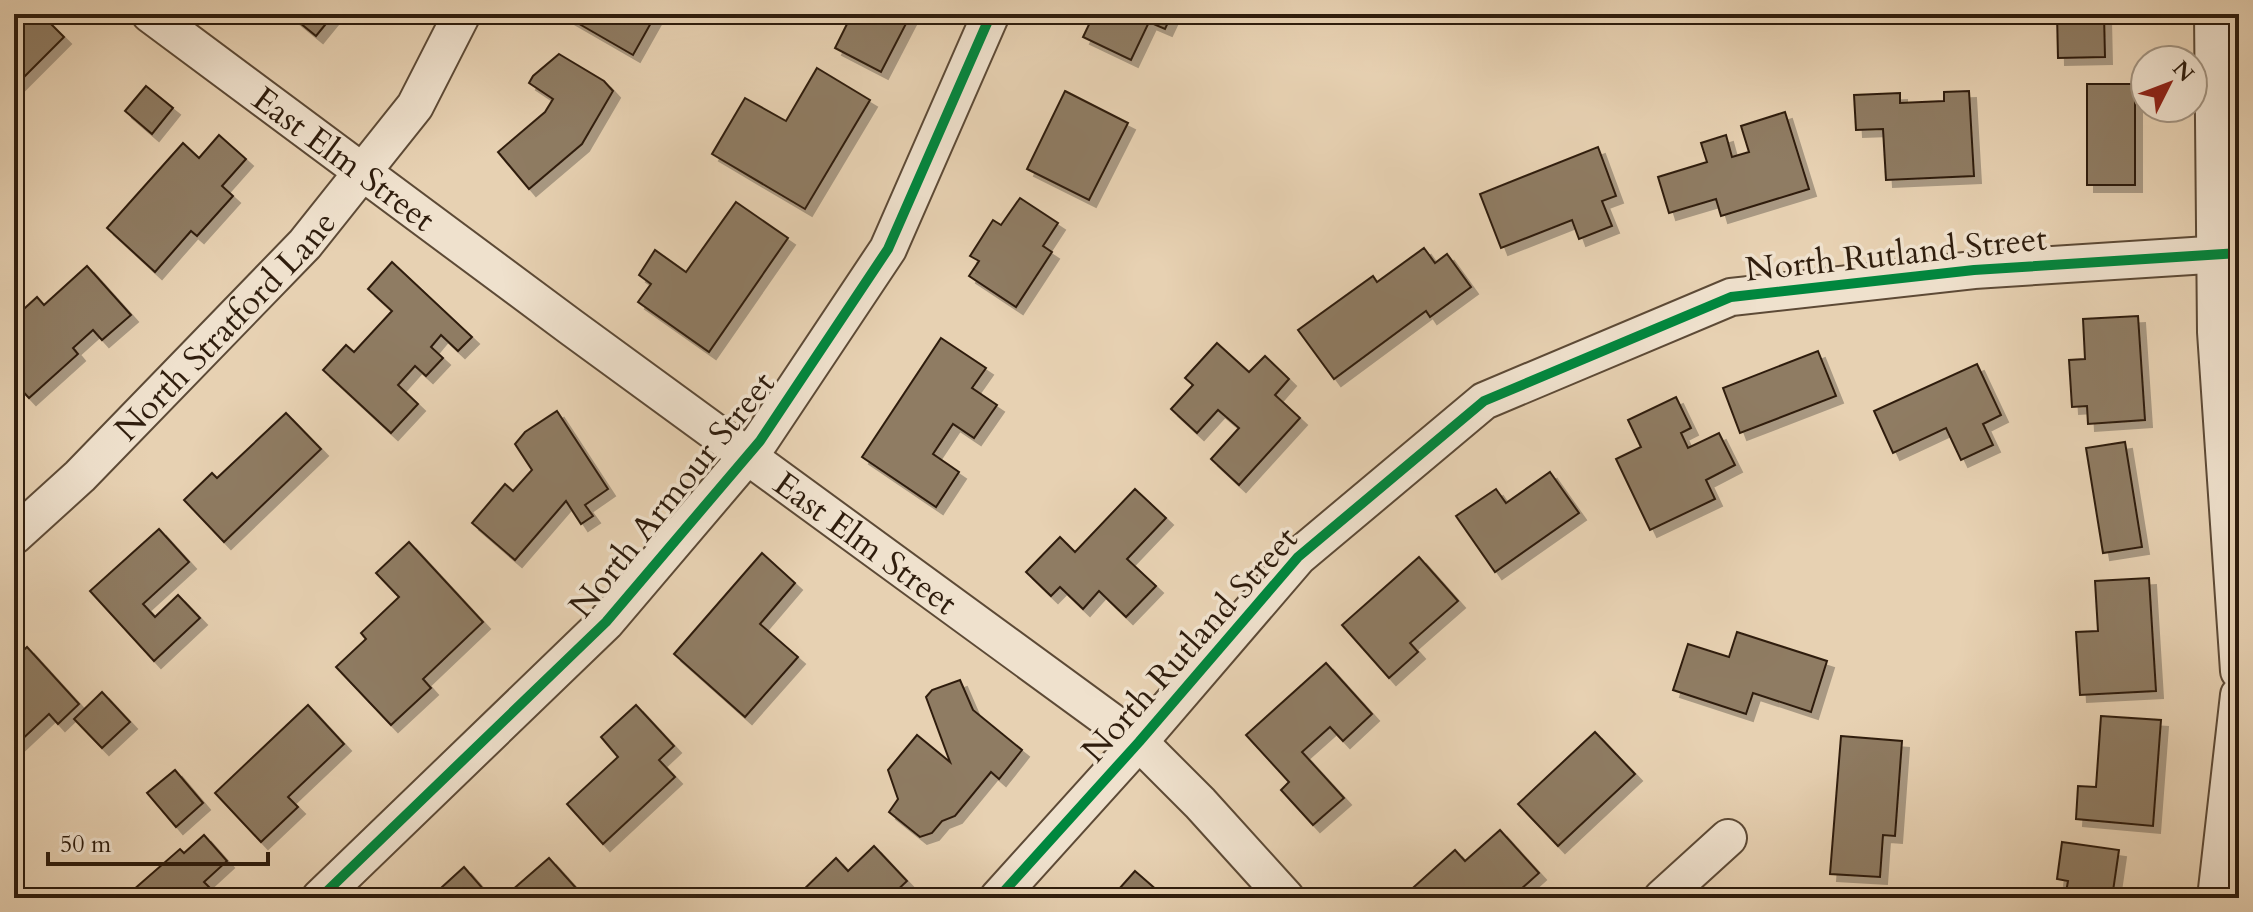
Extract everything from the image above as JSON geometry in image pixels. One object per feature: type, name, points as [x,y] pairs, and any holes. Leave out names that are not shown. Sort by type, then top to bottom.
[{"type":"street","name":"East Elm Street","points":[[150,14],[1139,742],[1200,803],[1286,898]]},
{"type":"street","name":"North Stratford Lane","points":[[14,536],[80,476],[305,244],[415,106],[462,14]]},
{"type":"street","name":"North Armour Street","points":[[320,898],[606,622],[760,441],[888,249],[991,14]]},
{"type":"street","points":[[2213,14],[2227,254],[2216,332],[2239,671]]},
{"type":"street","name":"North Rutland Street","points":[[998,898],[1139,742],[1298,557],[1484,401],[1731,297],[1974,270],[2227,254]]},
{"type":"street","points":[[2216,898],[2239,695]]},
{"type":"street","points":[[1662,898],[1728,838]]},
{"type":"shaded area","points":[[2227,14],[2239,14],[2239,216],[2230,203]]},
{"type":"building","points":[[14,14],[41,14],[64,37],[14,87]]},
{"type":"building","points":[[289,14],[334,14],[316,36]]},
{"type":"building","points":[[562,14],[656,14],[633,55]]},
{"type":"building","points":[[852,14],[911,14],[881,72],[835,48]]},
{"type":"building","points":[[1094,14],[1172,14],[1165,29],[1149,22],[1131,60],[1083,37]]},
{"type":"building","points":[[2057,14],[2104,14],[2105,57],[2058,58]]},
{"type":"building","points":[[559,54],[604,81],[613,91],[582,144],[529,189],[498,152],[545,112],[553,99],[529,83]]},
{"type":"building","points":[[817,68],[870,100],[805,209],[712,154],[745,98],[786,121]]},
{"type":"building","points":[[2087,84],[2129,84],[2129,124],[2135,124],[2135,185],[2087,185]]},
{"type":"building","points":[[146,86],[173,108],[152,134],[125,111]]},
{"type":"building","points":[[1065,91],[1128,123],[1089,200],[1027,169]]},
{"type":"building","points":[[1969,91],[1974,176],[1886,180],[1883,129],[1856,130],[1854,95],[1900,93],[1900,103],[1944,101],[1944,92]]},
{"type":"building","points":[[1785,112],[1809,189],[1721,216],[1716,199],[1669,213],[1658,177],[1707,162],[1701,143],[1726,135],[1732,157],[1749,152],[1741,126]]},
{"type":"building","points":[[219,135],[246,159],[222,186],[233,196],[197,236],[191,231],[155,272],[107,228],[183,143],[199,158]]},
{"type":"building","points":[[1598,147],[1616,196],[1602,201],[1612,226],[1579,239],[1572,220],[1501,248],[1480,194]]},
{"type":"building","points":[[1020,198],[1058,223],[1043,246],[1052,252],[1016,307],[969,276],[979,261],[970,256],[993,220],[1001,225]]},
{"type":"building","points":[[736,202],[788,238],[709,352],[638,302],[651,284],[639,275],[655,250],[686,272]]},
{"type":"building","points":[[1424,248],[1435,263],[1447,254],[1471,287],[1430,317],[1426,311],[1334,379],[1298,330],[1373,276],[1377,282]]},
{"type":"building","points":[[392,262],[472,337],[458,351],[441,335],[431,347],[443,358],[426,376],[415,366],[398,385],[418,404],[391,433],[323,370],[346,345],[354,352],[392,311],[368,289]]},
{"type":"building","points":[[87,266],[131,315],[102,340],[93,330],[73,348],[78,354],[29,398],[14,382],[14,342],[22,334],[14,325],[14,318],[37,297],[44,305]]},
{"type":"building","points":[[2138,316],[2145,420],[2088,424],[2087,406],[2072,407],[2069,360],[2085,359],[2083,319]]},
{"type":"building","points":[[941,338],[986,368],[972,388],[997,405],[974,438],[953,424],[933,454],[959,472],[936,507],[862,457]]},
{"type":"building","points":[[1217,343],[1249,372],[1265,356],[1289,379],[1275,395],[1300,418],[1239,485],[1211,459],[1239,428],[1218,410],[1197,433],[1171,409],[1193,385],[1185,378]]},
{"type":"building","points":[[1818,351],[1836,396],[1740,433],[1723,388]]},
{"type":"building","points":[[1977,364],[2001,415],[1983,424],[1993,445],[1961,460],[1946,428],[1893,453],[1874,411]]},
{"type":"building","points":[[1676,397],[1691,428],[1681,433],[1688,448],[1719,433],[1735,465],[1706,480],[1715,499],[1650,530],[1616,459],[1641,447],[1628,420]]},
{"type":"building","points":[[557,411],[608,489],[585,505],[593,516],[581,524],[566,501],[515,560],[472,523],[505,484],[513,491],[532,470],[515,444],[525,432]]},
{"type":"building","points":[[286,413],[321,449],[224,542],[184,500],[212,473],[217,478]]},
{"type":"building","points":[[2125,442],[2142,547],[2103,553],[2086,448]]},
{"type":"building","points":[[1550,472],[1579,513],[1495,572],[1456,516],[1496,489],[1506,503]]},
{"type":"building","points":[[1135,489],[1166,518],[1127,559],[1156,586],[1126,617],[1099,591],[1083,609],[1060,587],[1051,596],[1026,572],[1060,537],[1075,552]]},
{"type":"building","points":[[159,529],[189,562],[143,604],[155,617],[178,595],[200,618],[154,661],[90,591]]},
{"type":"building","points":[[409,542],[483,622],[423,679],[431,688],[391,725],[336,667],[366,639],[361,633],[399,597],[376,573]]},
{"type":"building","points":[[762,553],[795,583],[760,624],[798,657],[745,717],[674,654]]},
{"type":"building","points":[[1419,557],[1458,601],[1410,643],[1418,652],[1389,678],[1342,625]]},
{"type":"building","points":[[2149,578],[2156,691],[2080,695],[2076,632],[2098,631],[2095,581]]},
{"type":"building","points":[[1737,632],[1827,661],[1811,712],[1753,693],[1746,714],[1673,690],[1688,644],[1729,657]]},
{"type":"building","points":[[27,647],[79,704],[58,724],[49,714],[15,746],[14,659]]},
{"type":"building","points":[[1326,663],[1372,714],[1343,741],[1330,727],[1302,752],[1344,798],[1313,825],[1281,790],[1289,782],[1246,735]]},
{"type":"building","points":[[960,680],[973,710],[1022,750],[999,779],[991,772],[955,816],[942,821],[932,833],[920,837],[889,812],[898,799],[888,770],[917,735],[950,762],[926,697],[932,690]]},
{"type":"building","points":[[102,692],[130,722],[102,748],[74,719]]},
{"type":"building","points":[[308,705],[344,744],[288,797],[298,807],[261,842],[215,793]]},
{"type":"building","points":[[636,705],[674,746],[659,760],[675,777],[603,844],[567,804],[618,757],[601,737]]},
{"type":"building","points":[[2101,716],[2161,720],[2153,826],[2076,819],[2078,786],[2096,787]]},
{"type":"building","points":[[1595,732],[1635,774],[1558,846],[1518,804]]},
{"type":"building","points":[[1841,736],[1902,741],[1895,836],[1883,835],[1880,877],[1830,874]]},
{"type":"building","points":[[175,770],[203,803],[176,827],[147,793]]},
{"type":"building","points":[[1500,830],[1539,873],[1511,898],[1408,898],[1405,895],[1455,850],[1465,861]]},
{"type":"building","points":[[204,835],[227,861],[204,882],[212,890],[203,898],[124,898],[180,849],[184,853]]},
{"type":"building","points":[[2062,842],[2119,850],[2112,898],[2065,898],[2068,881],[2057,879]]},
{"type":"building","points":[[874,846],[907,881],[889,898],[795,898],[836,858],[848,871]]},
{"type":"building","points":[[549,858],[585,898],[503,898]]},
{"type":"building","points":[[464,867],[491,898],[430,898]]},
{"type":"building","points":[[1135,871],[1166,898],[1111,898]]},
{"type":"cycle path","points":[[320,898],[606,622],[760,441],[888,249],[991,14]]},
{"type":"cycle path","points":[[998,898],[1139,742],[1298,557],[1484,401],[1731,297],[1974,270],[2239,253]]}]
